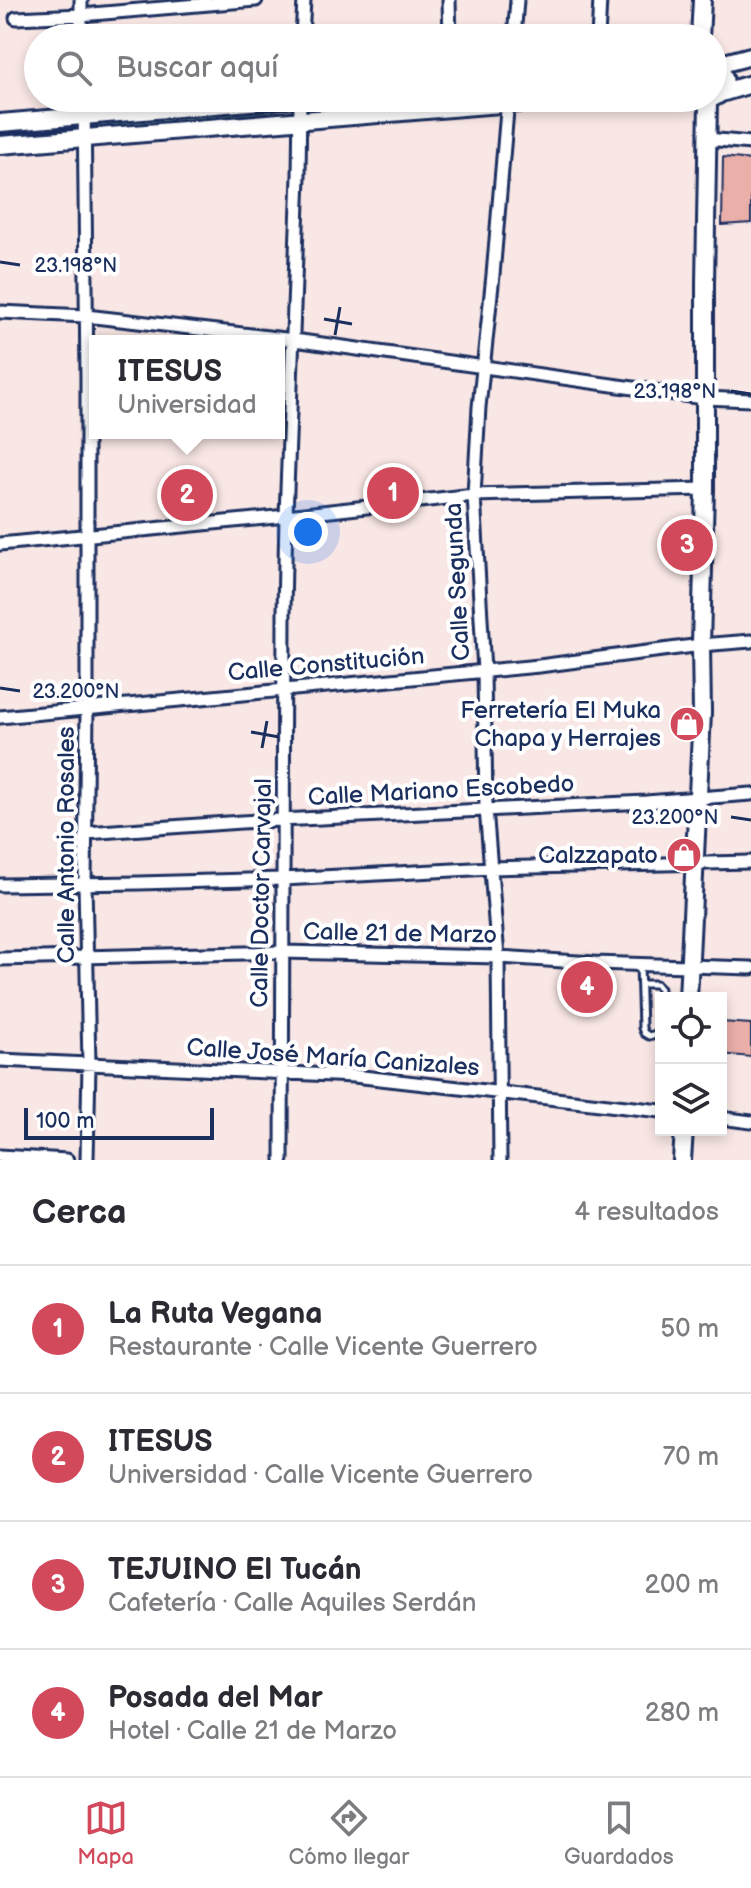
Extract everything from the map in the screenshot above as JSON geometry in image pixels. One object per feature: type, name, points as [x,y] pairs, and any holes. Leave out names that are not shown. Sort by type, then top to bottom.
[{"type":"street","points":[[81,0],[81,24]]},
{"type":"street","points":[[16,18],[256,0]]},
{"type":"street","points":[[303,24],[304,0]]},
{"type":"street","points":[[449,0],[450,24]]},
{"type":"street","points":[[515,24],[517,0]]},
{"type":"street","points":[[599,24],[600,0]]},
{"type":"street","points":[[701,24],[702,0]]},
{"type":"street","points":[[711,24],[712,0]]},
{"type":"street","points":[[727,61],[751,56]]},
{"type":"street","points":[[727,91],[751,84]]},
{"type":"street","name":"Calle Antonio Rosales","points":[[85,112],[87,1160]]},
{"type":"street","points":[[0,123],[123,112]]},
{"type":"street","name":"Calle Doctor Carvajal","points":[[282,1160],[286,516],[294,340],[299,112]]},
{"type":"street","points":[[0,145],[399,112]]},
{"type":"street","name":"Calle Segunda","points":[[500,1160],[498,957],[486,808],[484,671],[474,495],[479,407],[507,112]]},
{"type":"street","points":[[688,992],[702,713],[708,112]]},
{"type":"street","points":[[707,139],[751,143]]},
{"type":"street","points":[[0,312],[86,316],[251,335]]},
{"type":"street","points":[[285,339],[704,398],[751,400]]},
{"type":"street","points":[[0,544],[474,495],[705,489]]},
{"type":"street","name":"Calle Constitución","points":[[0,717],[539,666],[751,641]]},
{"type":"street","name":"Calle Mariano Escobedo","points":[[86,833],[751,794]]},
{"type":"street","points":[[0,885],[283,879],[491,868],[751,862]]},
{"type":"street","name":"Calle 21 de Marzo","points":[[0,959],[282,952],[751,968]]},
{"type":"street","name":"Calle José María Canizales","points":[[0,1060],[354,1076],[655,1110]]},
{"type":"street","points":[[727,1119],[751,1122]]},
{"type":"street","points":[[682,1160],[684,1136]]},
{"type":"street","points":[[0,1156],[67,1160]]},
{"type":"lane","points":[[640,964],[642,1028],[649,1036],[659,1030],[660,989],[656,984],[642,984]]},
{"type":"green space","points":[[274,112],[277,120],[100,130],[97,125],[101,122]]},
{"type":"building","points":[[723,157],[751,160],[751,223],[722,225]]},
{"type":"building","points":[[727,1022],[751,1024],[751,1057],[727,1055]]},
{"type":"place","name":"La Ruta Vegana","points":[[393,493]]},
{"type":"place","name":"ITESUS","points":[[187,495]]},
{"type":"place","name":"TEJUINO El Tucán","points":[[687,545]]},
{"type":"place","name":"Ferretería El Muka Chapa y Herrajes","points":[[687,724]]},
{"type":"place","name":"Calzzapato","points":[[684,855]]},
{"type":"place","name":"Posada del Mar","points":[[587,987]]}]
